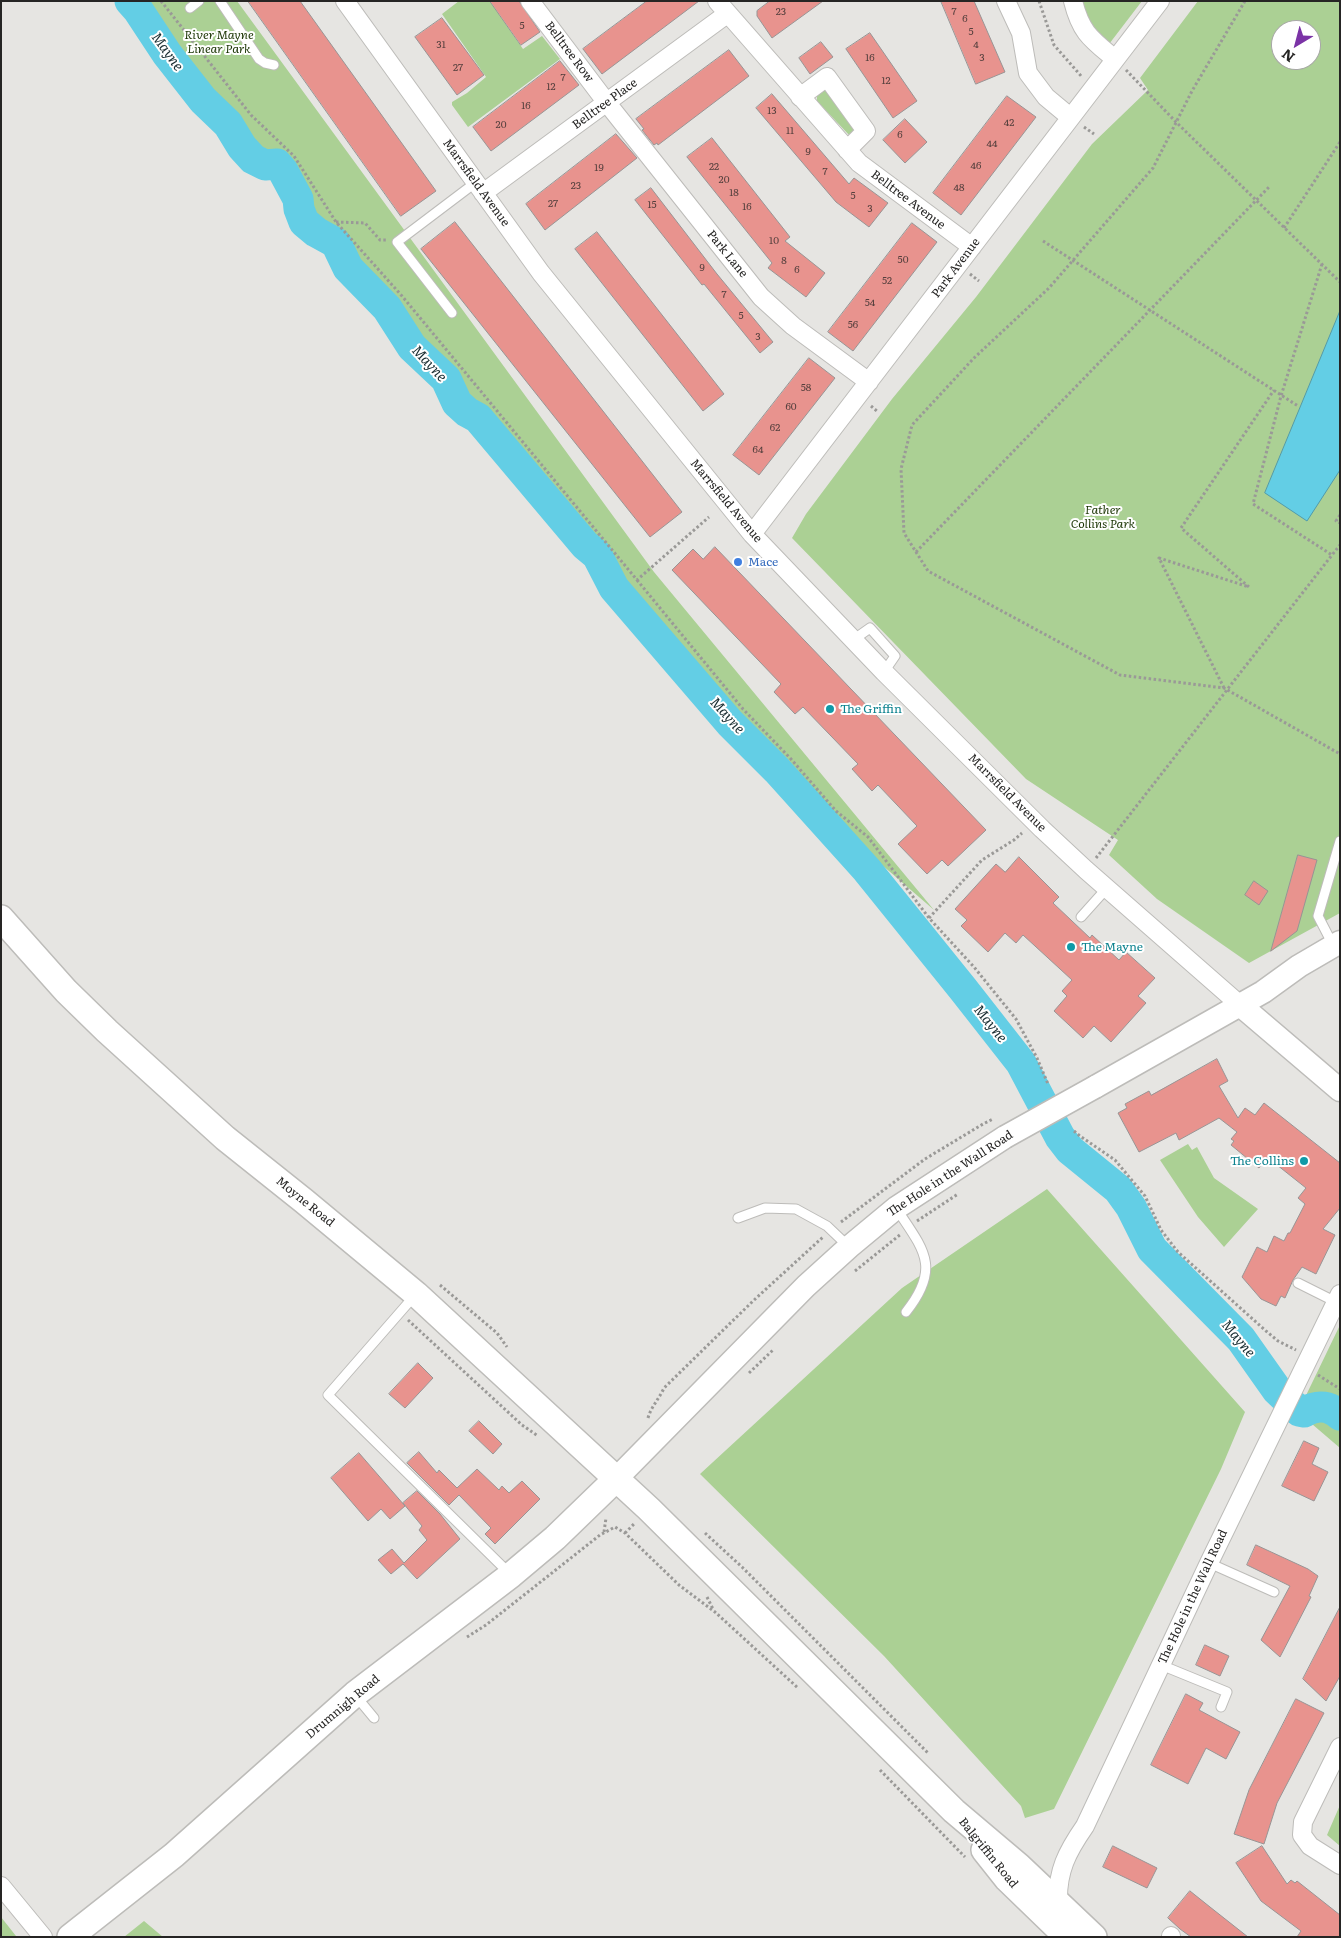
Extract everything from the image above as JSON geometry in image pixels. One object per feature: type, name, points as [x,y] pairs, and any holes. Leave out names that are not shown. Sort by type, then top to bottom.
[{"type":"main road","name":"Moyne Road","points":[[1,918],[66,990],[144,1065],[225,1138],[304,1201],[408,1303],[616,1479],[762,1619],[954,1811]]},
{"type":"main road","name":"Drumnigh Road","points":[[70,1937],[174,1855],[354,1694],[511,1576],[555,1538],[616,1479]]},
{"type":"main road","points":[[954,1811],[1019,1866],[1094,1937]]},
{"type":"main road","name":"Balgriffin Road","points":[[954,1811],[1007,1879],[1067,1937]]},
{"type":"street","name":"Marrsfield Avenue","points":[[345,1],[541,274],[752,534],[884,672],[1034,820],[1086,870],[1239,1004]]},
{"type":"street","name":"Belltree Row","points":[[530,1],[607,103]]},
{"type":"street","points":[[1006,1],[1020,33],[1028,73],[1046,96],[1070,117]]},
{"type":"street","points":[[1073,1],[1082,29],[1115,59]]},
{"type":"street","name":"Park Avenue","points":[[752,534],[1160,1]]},
{"type":"street","name":"Belltree Place","points":[[479,188],[607,103],[722,8]]},
{"type":"street","name":"Belltree Avenue","points":[[722,8],[859,163],[972,247]]},
{"type":"street","points":[[800,97],[827,77],[866,131],[847,150]]},
{"type":"street","name":"Park Lane","points":[[607,103],[761,297],[793,326],[869,382]]},
{"type":"street","name":"The Hole in the Wall Road","points":[[616,1479],[806,1286],[896,1208],[1005,1137],[1239,1004],[1264,992],[1299,966],[1336,944]]},
{"type":"street","points":[[1239,1004],[1340,1090]]},
{"type":"street","name":"The Hole in the Wall Road","points":[[1058,1903],[1059,1878],[1073,1844],[1085,1826],[1209,1563],[1338,1298]]},
{"type":"street","points":[[1340,1746],[1303,1822],[1302,1835],[1310,1846],[1340,1866]]},
{"type":"street","points":[[1,1886],[42,1937]]},
{"type":"lane","points":[[190,8],[199,1]]},
{"type":"lane","points":[[220,1],[259,59],[274,65]]},
{"type":"lane","points":[[452,313],[397,242],[479,188]]},
{"type":"lane","points":[[1336,944],[1318,916],[1340,842]]},
{"type":"lane","points":[[1080,917],[1107,888]]},
{"type":"lane","points":[[738,1218],[765,1208],[796,1209],[827,1226],[849,1247]]},
{"type":"lane","points":[[896,1208],[922,1246],[926,1269],[918,1297],[906,1312]]},
{"type":"lane","points":[[1298,1283],[1338,1298]]},
{"type":"lane","points":[[408,1303],[328,1395],[511,1576]]},
{"type":"lane","points":[[1209,1563],[1274,1592]]},
{"type":"lane","points":[[1161,1665],[1226,1692],[1221,1707]]},
{"type":"lane","points":[[354,1694],[374,1718]]},
{"type":"path","points":[[161,1],[251,115],[294,156],[336,222],[402,296],[638,580],[742,709],[791,759],[836,811],[868,838],[929,918],[974,967],[1016,1019],[1037,1058],[1048,1084]]},
{"type":"path","points":[[1039,1],[1054,44],[1092,89]]},
{"type":"path","points":[[1245,1],[1192,91],[1153,168],[1049,288],[974,358],[912,426],[901,469],[904,533],[928,571],[1120,675],[1225,689],[1340,754]]},
{"type":"path","points":[[1115,59],[1176,122],[1340,282]]},
{"type":"path","points":[[1284,228],[1340,142]]},
{"type":"path","points":[[916,552],[1269,187]]},
{"type":"path","points":[[336,222],[365,223],[380,240],[397,242]]},
{"type":"path","points":[[1043,241],[1298,406]]},
{"type":"path","points":[[1322,264],[1282,396],[1253,504],[1332,555]]},
{"type":"path","points":[[1225,689],[1159,558],[1249,587],[1180,528],[1274,390]]},
{"type":"path","points":[[1340,515],[1336,521],[1340,523]]},
{"type":"path","points":[[638,580],[709,517]]},
{"type":"path","points":[[1086,870],[1225,689],[1340,546]]},
{"type":"path","points":[[929,918],[982,860],[1014,840],[1034,820]]},
{"type":"path","points":[[1074,1131],[1115,1160],[1145,1196],[1161,1230],[1178,1252],[1266,1331],[1308,1362],[1340,1389]]},
{"type":"path","points":[[850,1275],[909,1228],[958,1193]]},
{"type":"path","points":[[408,1303],[532,1433]]},
{"type":"path","points":[[753,1371],[774,1350]]},
{"type":"path","points":[[604,1532],[605,1523]]},
{"type":"path","points":[[625,1533],[633,1525]]},
{"type":"path","points":[[593,1540],[604,1532],[615,1528],[625,1533],[679,1585],[715,1612],[798,1689]]},
{"type":"path","points":[[709,1535],[934,1759]]},
{"type":"path","points":[[880,1770],[971,1864]]},
{"type":"green space","name":"River Mayne Linear Park","points":[[137,1],[237,1],[654,572],[934,910],[867,852],[638,612]]},
{"type":"green space","points":[[459,1],[490,1],[523,49],[542,36],[560,59],[468,127],[452,105],[452,102],[467,93],[486,77],[442,14]]},
{"type":"green space","points":[[1081,1],[1142,1],[1103,52]]},
{"type":"green space","name":"Father Collins Park","points":[[1198,1],[1340,1],[1340,913],[1249,963],[1157,899],[1109,855],[1118,840],[1026,779],[792,538],[806,514],[892,399],[976,297],[1092,144],[1148,90],[1140,78]]},
{"type":"green space","points":[[824,89],[828,89],[854,127],[855,131],[850,136],[817,101],[817,96]]},
{"type":"green space","points":[[1188,1144],[1192,1150],[1197,1147],[1214,1178],[1258,1209],[1224,1247],[1198,1217],[1160,1160]]},
{"type":"green space","points":[[1047,1189],[1245,1412],[1221,1469],[1054,1809],[1025,1818],[1021,1806],[884,1656],[700,1474],[902,1288]]},
{"type":"green space","points":[[1340,1325],[1340,1448],[1298,1412]]},
{"type":"green space","points":[[1340,1805],[1340,1846],[1327,1835]]},
{"type":"green space","points":[[1,1917],[16,1936],[16,1937],[1,1937]]},
{"type":"green space","points":[[144,1921],[163,1937],[124,1937]]},
{"type":"water","points":[[1340,311],[1340,470],[1307,521],[1265,493]]},
{"type":"building","points":[[248,1],[300,1],[436,191],[401,216]]},
{"type":"building","points":[[490,1],[519,1],[540,32],[521,45]]},
{"type":"building","points":[[647,1],[699,1],[602,74],[583,49]]},
{"type":"building","points":[[770,1],[823,1],[772,38],[757,16],[757,11]]},
{"type":"building","points":[[941,1],[974,1],[1005,72],[976,84]]},
{"type":"building","points":[[442,18],[484,75],[457,95],[415,37]]},
{"type":"building","points":[[870,33],[917,101],[893,118],[846,49]]},
{"type":"building","points":[[821,42],[833,57],[810,74],[799,58]]},
{"type":"building","points":[[729,50],[749,76],[658,145],[657,143],[654,145],[636,119]]},
{"type":"building","points":[[560,61],[579,85],[491,151],[473,127]]},
{"type":"building","points":[[772,94],[849,184],[854,178],[888,203],[869,227],[836,202],[756,108]]},
{"type":"building","points":[[1007,96],[1036,117],[961,215],[933,193]]},
{"type":"building","points":[[905,119],[927,142],[905,163],[883,140]]},
{"type":"building","points":[[616,134],[637,158],[545,230],[526,204]]},
{"type":"building","points":[[712,138],[790,237],[785,241],[825,273],[806,297],[768,268],[772,263],[687,157]]},
{"type":"building","points":[[651,188],[717,274],[773,342],[760,353],[704,284],[702,285],[635,200]]},
{"type":"building","points":[[455,222],[682,512],[650,537],[421,249]]},
{"type":"building","points":[[912,223],[937,242],[853,351],[828,332]]},
{"type":"building","points":[[597,232],[724,394],[703,411],[575,249]]},
{"type":"building","points":[[809,358],[835,378],[759,475],[733,455]]},
{"type":"building","name":"The Griffin","points":[[715,547],[986,830],[948,866],[942,860],[927,874],[898,844],[917,826],[878,785],[872,791],[852,769],[858,764],[803,707],[795,714],[774,692],[781,684],[672,570],[693,549],[703,559]]},
{"type":"building","points":[[1298,855],[1317,860],[1297,931],[1271,951]]},
{"type":"building","name":"The Mayne","points":[[1019,857],[1059,897],[1053,903],[1090,938],[1092,935],[1119,960],[1126,952],[1155,978],[1138,996],[1146,1003],[1111,1042],[1094,1026],[1083,1038],[1054,1011],[1067,996],[1062,991],[1072,980],[1023,935],[1016,943],[1005,933],[988,952],[961,926],[967,920],[955,909],[996,864],[1005,872]]},
{"type":"building","points":[[1254,881],[1268,891],[1259,905],[1245,895]]},
{"type":"building","points":[[1217,1059],[1228,1081],[1219,1086],[1238,1118],[1245,1108],[1255,1115],[1264,1103],[1340,1163],[1340,1208],[1323,1229],[1335,1235],[1316,1274],[1302,1267],[1293,1280],[1285,1298],[1281,1296],[1276,1306],[1261,1299],[1242,1277],[1257,1247],[1267,1252],[1274,1236],[1284,1241],[1288,1233],[1290,1233],[1305,1204],[1298,1198],[1306,1188],[1267,1157],[1259,1168],[1231,1145],[1234,1141],[1231,1139],[1237,1132],[1219,1118],[1179,1140],[1176,1133],[1139,1152],[1118,1113],[1127,1108],[1125,1104],[1149,1091],[1151,1095]]},
{"type":"building","points":[[418,1363],[433,1378],[405,1408],[389,1394]]},
{"type":"building","points":[[479,1421],[502,1444],[493,1454],[469,1431]]},
{"type":"building","points":[[1304,1441],[1319,1448],[1312,1464],[1328,1472],[1314,1501],[1282,1486]]},
{"type":"building","points":[[419,1452],[437,1473],[439,1470],[457,1488],[477,1469],[499,1490],[502,1486],[509,1493],[522,1481],[540,1499],[495,1544],[485,1534],[491,1528],[459,1495],[449,1505],[407,1463]]},
{"type":"building","points":[[359,1453],[405,1506],[390,1519],[381,1509],[368,1521],[331,1478]]},
{"type":"building","points":[[417,1491],[440,1514],[460,1539],[417,1579],[403,1564],[391,1574],[378,1560],[392,1549],[404,1563],[427,1540],[419,1530],[422,1526],[403,1503]]},
{"type":"building","points":[[1256,1545],[1308,1569],[1318,1576],[1309,1596],[1311,1597],[1280,1657],[1261,1640],[1290,1586],[1247,1565]]},
{"type":"building","points":[[1340,1607],[1340,1676],[1326,1701],[1303,1679]]},
{"type":"building","points":[[1205,1645],[1229,1656],[1220,1676],[1196,1665]]},
{"type":"building","points":[[1186,1694],[1203,1703],[1199,1710],[1240,1732],[1226,1759],[1206,1748],[1188,1784],[1151,1765]]},
{"type":"building","points":[[1296,1699],[1324,1713],[1277,1803],[1264,1844],[1234,1834],[1249,1790]]},
{"type":"building","points":[[1113,1846],[1157,1868],[1147,1888],[1103,1867]]},
{"type":"building","points":[[1262,1846],[1287,1884],[1291,1880],[1295,1883],[1297,1881],[1340,1915],[1340,1937],[1297,1937],[1301,1931],[1261,1901],[1236,1863]]},
{"type":"building","points":[[1190,1891],[1248,1937],[1191,1937],[1180,1929],[1168,1918]]},
{"type":"waterway","name":"Mayne","points":[[130,1],[167,54],[203,100],[228,124],[242,147],[253,159],[265,165],[277,164],[283,171],[298,199],[299,209],[304,222],[316,232],[336,243],[348,268],[387,308],[412,347],[446,379],[457,403],[467,412],[478,418],[585,545],[597,555],[614,588],[730,723],[777,770],[867,870],[1021,1063],[1060,1137],[1070,1150],[1118,1189],[1131,1207],[1152,1249],[1241,1339],[1277,1390],[1299,1411],[1304,1412],[1322,1407],[1331,1409],[1340,1415]]},
{"type":"place","name":"Mace","points":[[738,562]]},
{"type":"place","name":"The Griffin","points":[[830,709]]},
{"type":"place","name":"The Mayne","points":[[1071,947]]},
{"type":"place","name":"The Collins","points":[[1304,1161]]}]
